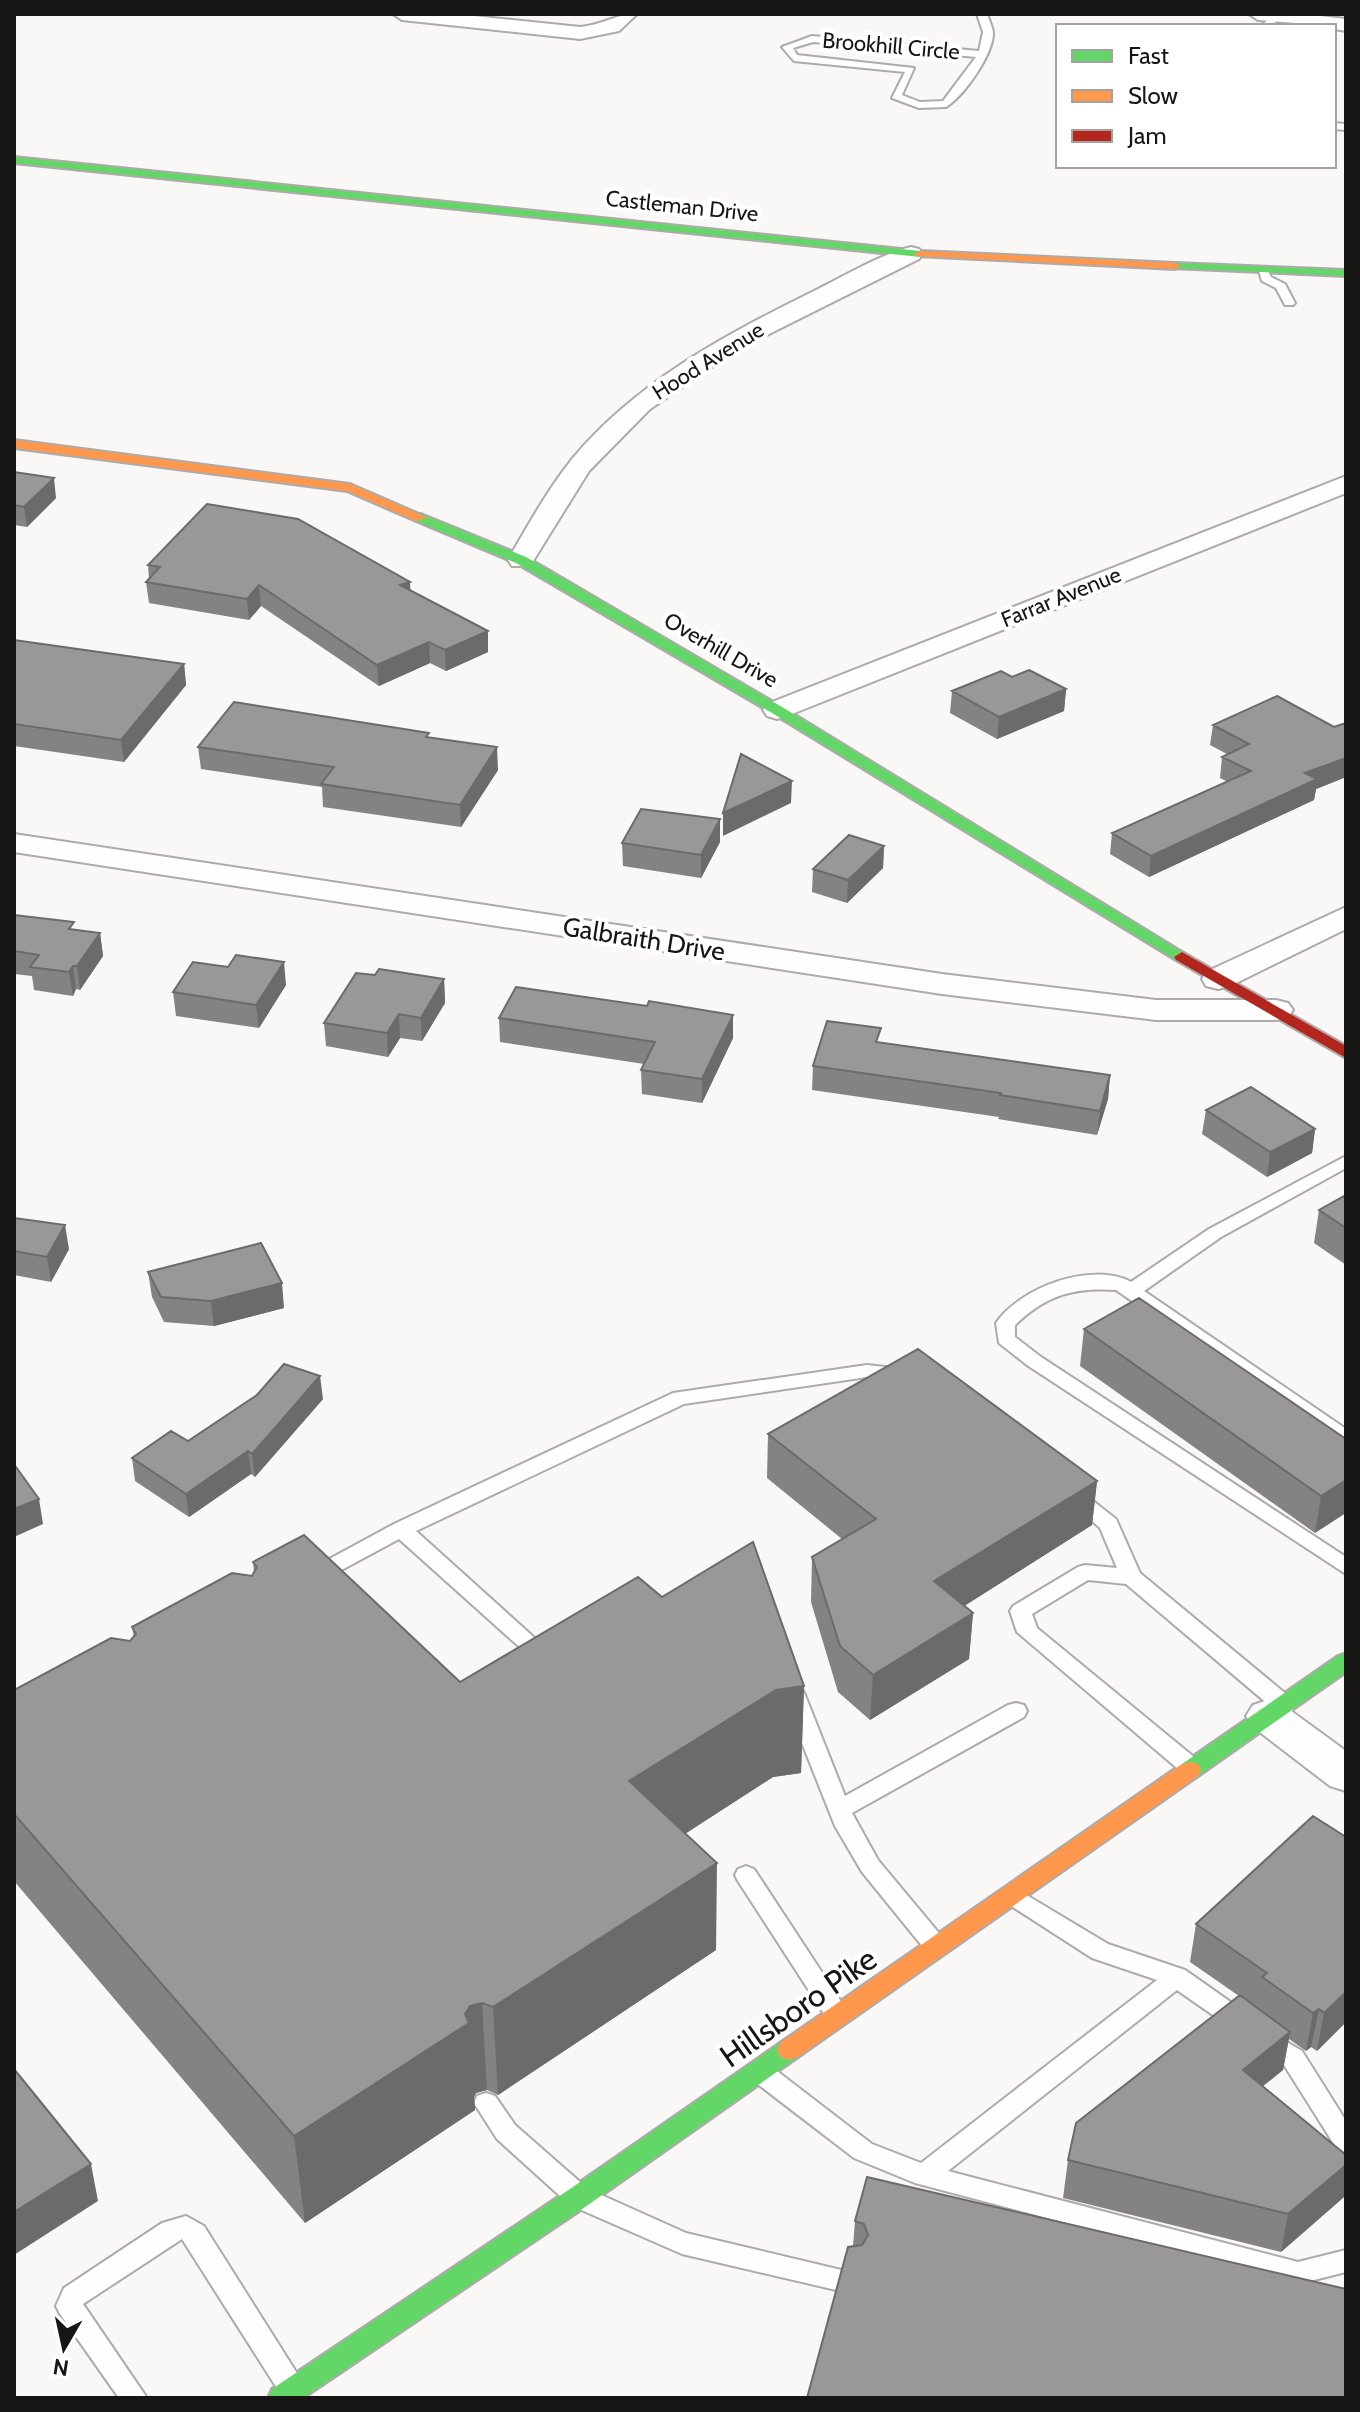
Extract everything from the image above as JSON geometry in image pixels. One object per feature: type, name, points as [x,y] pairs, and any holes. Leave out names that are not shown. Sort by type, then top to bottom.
[{"type":"street","points":[[402,14],[580,33],[604,31],[620,25],[628,14]]},
{"type":"street","points":[[1340,14],[1346,15]]},
{"type":"street","points":[[1270,18],[1335,24]]},
{"type":"street","name":"Castleman Drive","points":[[14,160],[911,254],[1346,273]]},
{"type":"street","name":"Hood Avenue","points":[[521,560],[564,486],[591,452],[652,393],[751,331],[881,265],[911,254]]},
{"type":"street","name":"Overhill Drive","points":[[14,444],[350,488],[521,560],[777,710],[1218,979],[1346,1053]]},
{"type":"street","name":"Farrar Avenue","points":[[777,710],[1346,484]]},
{"type":"street","name":"Galbraith Drive","points":[[14,843],[942,984],[1156,1010],[1276,1010]]},
{"type":"street","points":[[1218,979],[1346,917]]},
{"type":"street","name":"Hillsboro Pike","points":[[287,2394],[579,2197],[1346,1661]]},
{"type":"street","points":[[1276,1711],[1346,1774]]},
{"type":"lane","name":"Brookhill Circle","points":[[980,54],[812,39],[787,47],[794,58],[911,70],[896,96],[919,105],[946,104],[973,70],[980,54],[988,32],[982,14]]},
{"type":"lane","points":[[1262,269],[1266,279],[1281,286],[1289,303]]},
{"type":"lane","points":[[1131,1291],[1215,1233],[1346,1161]]},
{"type":"lane","points":[[1346,1438],[1121,1284],[1085,1280],[1049,1290],[1028,1300],[1005,1323],[1006,1339],[1034,1361],[1346,1567]]},
{"type":"lane","points":[[293,1587],[401,1529],[680,1398],[867,1371],[898,1373],[920,1381]]},
{"type":"lane","points":[[1060,1486],[1109,1524],[1131,1577],[1198,1633],[1276,1711]]},
{"type":"lane","points":[[401,1529],[531,1646]]},
{"type":"lane","points":[[1131,1577],[1085,1572],[1020,1611],[1028,1632],[1193,1769]]},
{"type":"lane","points":[[788,1678],[839,1810],[870,1866],[937,1947]]},
{"type":"lane","points":[[839,1810],[1016,1711]]},
{"type":"lane","points":[[746,1875],[838,2016]]},
{"type":"lane","points":[[1012,1895],[1100,1951],[1177,1977],[1293,2058],[1346,2142]]},
{"type":"lane","points":[[924,2175],[1177,1977]]},
{"type":"lane","points":[[759,2070],[863,2151],[924,2175],[1298,2273],[1346,2261]]},
{"type":"lane","points":[[486,2103],[506,2132],[579,2197],[682,2243],[849,2282]]},
{"type":"lane","points":[[134,2398],[69,2306],[73,2296],[171,2231],[186,2227],[195,2234],[287,2394]]},
{"type":"building","points":[[14,472],[54,478],[24,507],[14,505]]},
{"type":"building","points":[[207,504],[298,519],[410,582],[400,585],[488,631],[445,650],[429,642],[377,665],[259,585],[247,599],[146,582],[160,567],[148,565]]},
{"type":"building","points":[[14,640],[184,664],[121,740],[14,724]]},
{"type":"building","points":[[1029,670],[1066,689],[999,717],[952,691],[1001,671],[1012,677]]},
{"type":"building","points":[[1277,696],[1334,727],[1346,723],[1346,758],[1305,773],[1317,779],[1151,856],[1112,833],[1251,771],[1222,757],[1249,744],[1213,725]]},
{"type":"building","points":[[234,702],[497,747],[460,805],[321,784],[334,767],[198,747]]},
{"type":"building","points":[[741,754],[792,781],[723,813]]},
{"type":"building","points":[[641,809],[720,819],[701,855],[622,843]]},
{"type":"building","points":[[849,835],[884,846],[848,880],[813,869]]},
{"type":"building","points":[[14,915],[74,922],[69,929],[100,933],[77,966],[69,972],[30,967],[39,955],[14,951]]},
{"type":"building","points":[[236,955],[284,962],[256,1005],[173,992],[193,962],[228,967]]},
{"type":"building","points":[[379,969],[444,979],[421,1018],[399,1014],[387,1033],[324,1023],[356,973],[375,975]]},
{"type":"building","points":[[516,987],[647,1006],[649,1001],[733,1015],[702,1079],[641,1070],[655,1042],[499,1018]]},
{"type":"building","points":[[827,1021],[881,1028],[876,1042],[1110,1075],[1100,1111],[1001,1093],[813,1066]]},
{"type":"building","points":[[1251,1087],[1315,1129],[1270,1152],[1206,1110]]},
{"type":"building","points":[[1346,1195],[1346,1228],[1319,1210]]},
{"type":"building","points":[[14,1218],[65,1225],[47,1257],[14,1251]]},
{"type":"building","points":[[261,1243],[282,1283],[211,1301],[161,1297],[148,1272]]},
{"type":"building","points":[[1139,1298],[1346,1439],[1346,1480],[1321,1496],[1084,1329]]},
{"type":"building","points":[[918,1349],[1097,1481],[934,1581],[973,1613],[873,1675],[840,1646],[812,1557],[876,1519],[768,1434]]},
{"type":"building","points":[[284,1364],[320,1376],[252,1454],[248,1451],[186,1494],[132,1458],[171,1431],[188,1441],[257,1395]]},
{"type":"building","points":[[14,1468],[39,1499],[14,1509]]},
{"type":"building","points":[[304,1535],[460,1682],[638,1577],[662,1597],[753,1542],[804,1686],[776,1690],[629,1781],[717,1863],[493,2007],[482,2003],[470,2006],[465,2014],[469,2023],[294,2136],[14,1814],[14,1690],[111,1638],[130,1641],[136,1634],[132,1627],[232,1573],[252,1576],[257,1567],[253,1562]]},
{"type":"building","points":[[1313,1816],[1346,1837],[1346,1992],[1324,2013],[1319,2009],[1313,2013],[1262,1977],[1267,1973],[1196,1924]]},
{"type":"building","points":[[1240,1995],[1290,2032],[1243,2070],[1346,2155],[1346,2165],[1288,2214],[1068,2160],[1076,2123]]},
{"type":"building","points":[[14,2069],[91,2164],[14,2212]]},
{"type":"building","points":[[867,2177],[1346,2289],[1346,2398],[807,2398],[848,2247],[862,2245],[868,2235],[864,2224],[855,2221]]},
{"type":"traffic: fast","points":[[14,160],[920,254]]},
{"type":"traffic: fast","points":[[1175,266],[1346,273]]},
{"type":"traffic: fast","points":[[421,518],[521,560],[777,710],[1182,957]]},
{"type":"traffic: fast","points":[[1190,1770],[1346,1661]]},
{"type":"traffic: fast","points":[[281,2398],[579,2197],[789,2050]]},
{"type":"traffic: slow","points":[[920,254],[1175,266]]},
{"type":"traffic: slow","points":[[14,444],[350,488],[421,518]]},
{"type":"traffic: slow","points":[[789,2050],[1190,1770]]},
{"type":"traffic: jam","points":[[1182,957],[1346,1053]]}]
